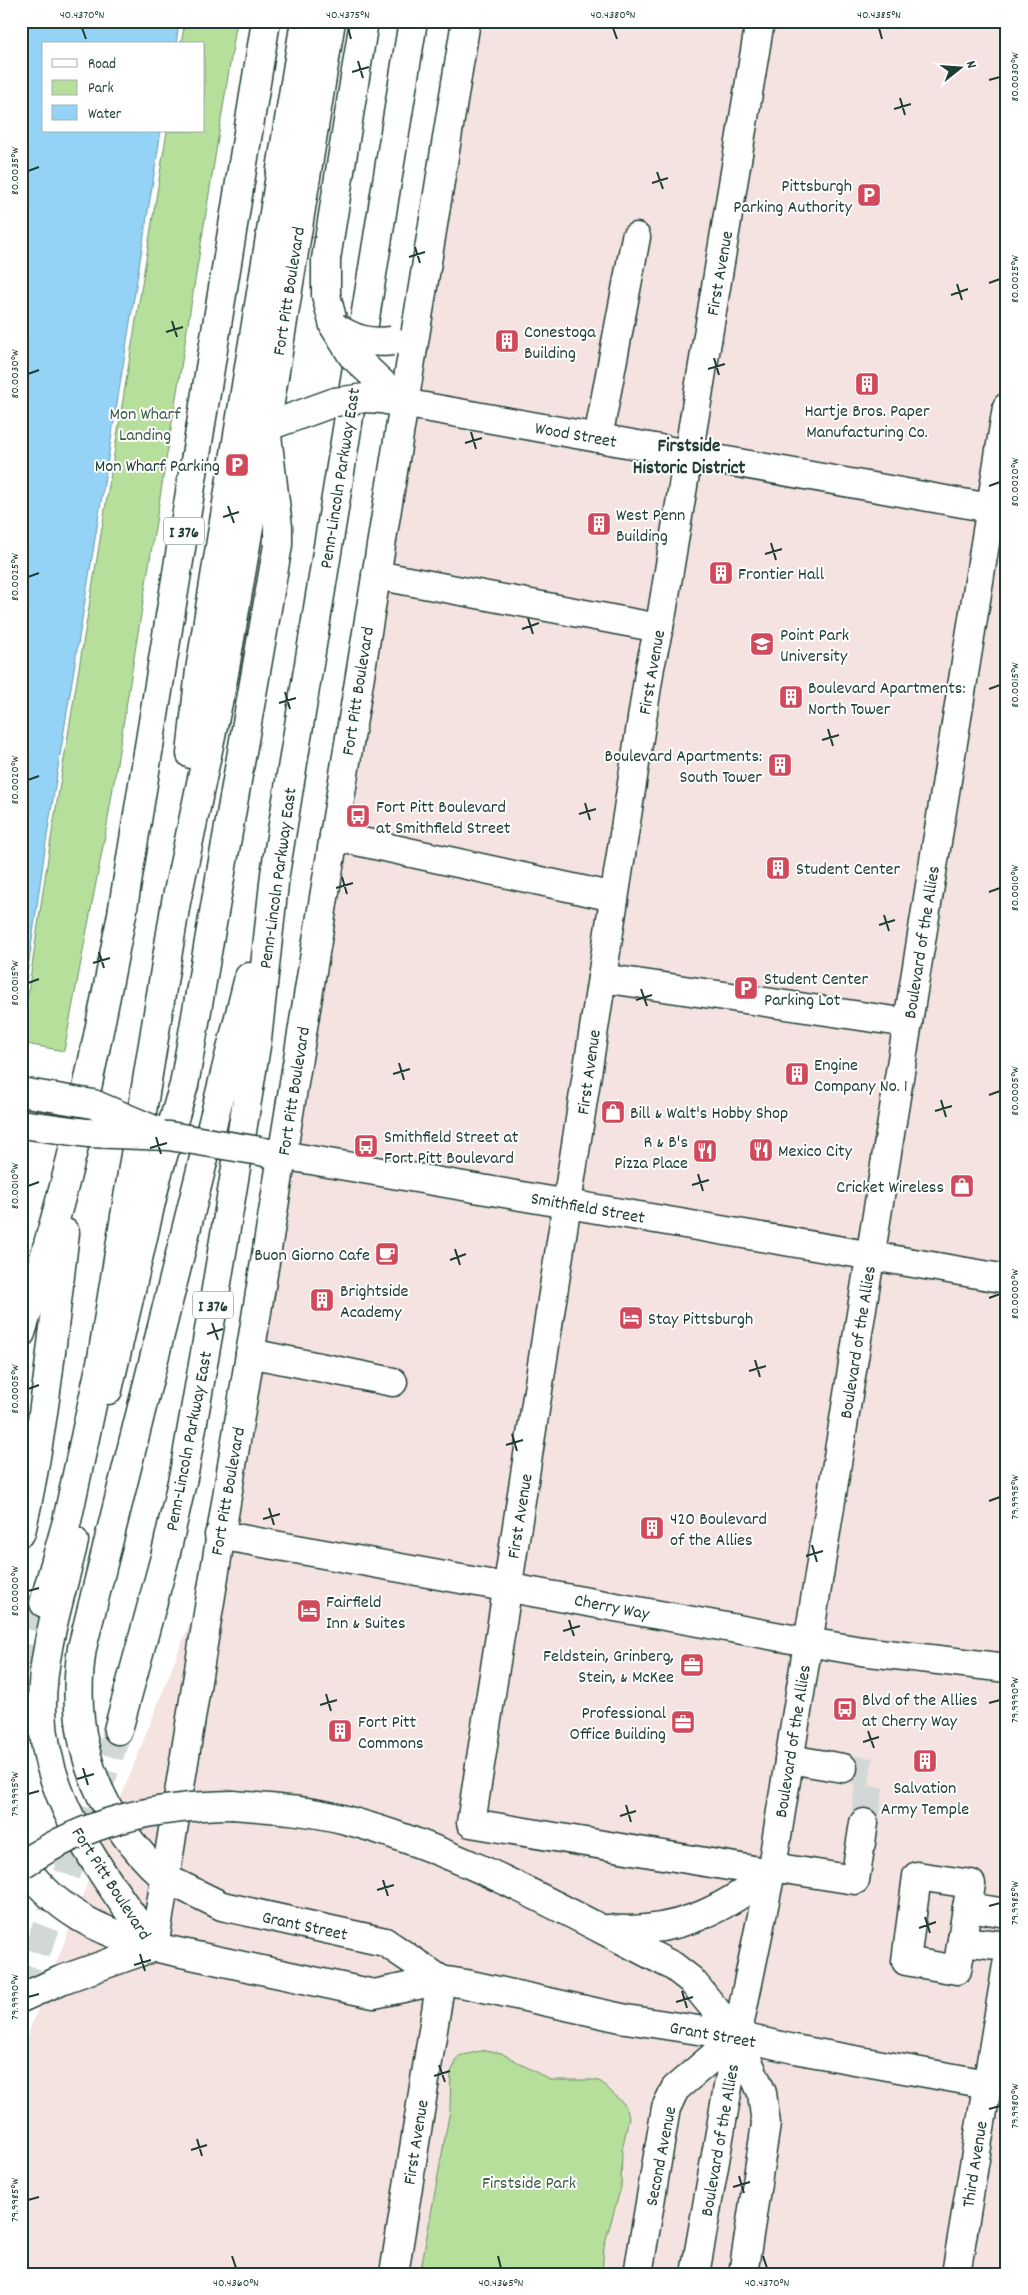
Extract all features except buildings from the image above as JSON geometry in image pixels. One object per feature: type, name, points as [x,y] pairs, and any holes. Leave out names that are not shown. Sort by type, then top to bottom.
[{"type":"main road","name":"I 376","points":[[21,1333],[49,1242],[75,1142],[98,1041],[124,904],[266,21]]},
{"type":"main road","points":[[176,902],[200,670],[305,21]]},
{"type":"main road","name":"Fort Pitt Boulevard","points":[[154,1947],[82,1841],[58,1790],[49,1762],[42,1710],[44,1683],[52,1604],[157,1176],[184,1086],[278,545],[278,527],[266,427],[331,21]]},
{"type":"main road","points":[[364,21],[326,259],[325,277],[328,310],[334,326],[352,356],[390,396]]},
{"type":"main road","name":"Penn-Lincoln Parkway East","points":[[118,1730],[144,1641],[184,1473],[257,1040],[275,874],[413,21]]},
{"type":"main road","name":"Fort Pitt Boulevard","points":[[154,1947],[250,1352],[271,1153],[334,836],[376,575],[390,396],[416,330],[466,21]]},
{"type":"main road","name":"First Avenue","points":[[760,21],[659,628],[650,666],[568,1203],[470,1823],[771,1870]]},
{"type":"main road","points":[[598,438],[636,238]]},
{"type":"main road","points":[[334,326],[352,338],[365,342],[392,341],[416,330]]},
{"type":"main road","name":"Wood Street","points":[[266,427],[335,402],[390,396],[598,438],[999,510]]},
{"type":"main road","name":"Boulevard of the Allies","points":[[695,2274],[737,2036],[771,1870],[908,1023],[999,510],[1007,407]]},
{"type":"main road","points":[[52,1604],[66,1521],[102,1358],[176,902],[224,674],[266,427]]},
{"type":"main road","points":[[376,575],[659,628]]},
{"type":"main road","points":[[334,836],[614,897]]},
{"type":"main road","name":"Grant Street","points":[[275,874],[82,1648],[77,1676],[80,1732],[97,1788],[126,1837],[142,1858],[165,1878],[222,1906],[385,1942],[440,1980],[626,2019],[737,2036],[794,2049],[1000,2088]]},
{"type":"main road","points":[[602,978],[908,1023]]},
{"type":"main road","name":"Smithfield Street","points":[[21,1092],[93,1104],[169,1136]]},
{"type":"main road","name":"Smithfield Street","points":[[21,1124],[87,1133],[169,1136],[1007,1279]]},
{"type":"main road","points":[[21,1532],[38,1448],[49,1376],[75,1142]]},
{"type":"main road","points":[[250,1352],[393,1382]]},
{"type":"main road","name":"Cherry Way","points":[[219,1535],[861,1651],[1007,1668]]},
{"type":"main road","points":[[789,1759],[843,1768]]},
{"type":"main road","points":[[21,1863],[67,1838],[95,1826],[129,1815],[164,1809],[234,1805],[304,1811],[373,1828],[464,1862],[599,1928],[679,1970],[691,1980],[737,2036],[762,2093],[766,2124],[743,2274]]},
{"type":"main road","points":[[599,1928],[632,1932],[696,1919],[730,1903],[771,1870],[855,1880],[864,1823]]},
{"type":"main road","name":"Grant Street","points":[[21,1863],[36,1883],[72,1914],[104,1930],[154,1947],[374,1994],[440,1980]]},
{"type":"main road","points":[[917,1876],[970,1884],[967,1907],[957,1970],[906,1961],[917,1876]]},
{"type":"main road","points":[[967,1907],[1007,1913]]},
{"type":"main road","points":[[962,1940],[1007,1946]]},
{"type":"main road","points":[[21,1998],[61,1980],[154,1947]]},
{"type":"main road","name":"Third Avenue","points":[[956,2274],[1000,2088],[1007,1965]]},
{"type":"main road","name":"First Avenue","points":[[394,2274],[440,1980]]},
{"type":"main road","name":"Second Avenue","points":[[638,2274],[666,2108],[675,2089],[737,2036]]},
{"type":"shaded area","points":[[456,21],[1007,21],[1007,2274],[21,2274],[21,2052],[203,1589]]},
{"type":"green space","name":"Mon Wharf Landing","points":[[185,21],[237,21],[107,825],[64,1051],[21,1043],[21,1040],[49,851],[167,132],[205,132],[205,42],[181,42]]},
{"type":"green space","name":"Firstside Park","points":[[485,2050],[501,2053],[550,2080],[595,2080],[601,2082],[626,2106],[629,2117],[622,2150],[621,2187],[604,2246],[602,2274],[420,2274],[450,2110],[451,2072],[459,2056]]},
{"type":"water","points":[[21,21],[179,21],[176,42],[42,42],[42,132],[161,132],[46,842],[21,1018]]},
{"type":"tunnel","points":[[21,1671],[44,1603]]},
{"type":"tunnel","points":[[21,1992],[94,1803],[118,1730]]},
{"type":"tunnel","points":[[843,1768],[871,1772],[864,1823]]},
{"type":"place","name":"Pittsburgh Parking Authority","points":[[869,195]]},
{"type":"place","name":"Conestoga Building","points":[[507,341]]},
{"type":"place","name":"Hartje Bros. Paper Manufacturing Co.","points":[[867,384]]},
{"type":"place","name":"Mon Wharf Parking","points":[[237,465]]},
{"type":"place","name":"West Penn Building","points":[[599,524]]},
{"type":"place","name":"Frontier Hall","points":[[721,573]]},
{"type":"place","name":"Point Park University","points":[[762,644]]},
{"type":"place","name":"Boulevard Apartments: North Tower","points":[[791,697]]},
{"type":"place","name":"Boulevard Apartments: South Tower","points":[[780,765]]},
{"type":"place","name":"Fort Pitt Boulevard at Smithfield Street","points":[[358,816]]},
{"type":"place","name":"Student Center","points":[[778,868]]},
{"type":"place","name":"Student Center Parking Lot","points":[[746,988]]},
{"type":"place","name":"Engine Company No. 1","points":[[797,1074]]},
{"type":"place","name":"Bill & Walt's Hobby Shop","points":[[613,1112]]},
{"type":"place","name":"Smithfield Street at Fort Pitt Boulevard","points":[[366,1146]]},
{"type":"place","name":"Mexico City","points":[[761,1150]]},
{"type":"place","name":"R & B's Pizza Place","points":[[705,1151]]},
{"type":"place","name":"Cricket Wireless","points":[[962,1186]]},
{"type":"place","name":"Buon Giorno Cafe","points":[[387,1254]]},
{"type":"place","name":"Brightside Academy","points":[[322,1300]]},
{"type":"place","name":"Stay Pittsburgh","points":[[631,1318]]},
{"type":"place","name":"420 Boulevard of the Allies","points":[[652,1528]]},
{"type":"place","name":"Fairfield Inn & Suites","points":[[309,1611]]},
{"type":"place","name":"Feldstein, Grinberg, Stein, & McKee","points":[[692,1665]]},
{"type":"place","name":"Blvd of the Allies at Cherry Way","points":[[845,1709]]},
{"type":"place","name":"Professional Office Building","points":[[683,1722]]},
{"type":"place","name":"Fort Pitt Commons","points":[[340,1731]]},
{"type":"place","name":"Salvation Army Temple","points":[[925,1761]]},
{"type":"district","name":"Firstside Historic District","points":[[689,455]]}]
